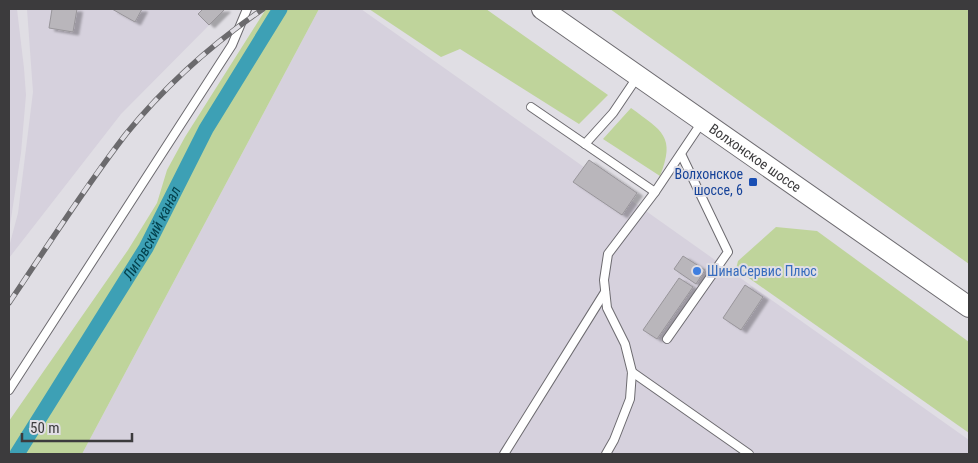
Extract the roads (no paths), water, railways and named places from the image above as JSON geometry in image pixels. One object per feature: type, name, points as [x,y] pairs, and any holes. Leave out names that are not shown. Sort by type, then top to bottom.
[{"type":"main road","name":"Волхонское шоссе","points":[[542,9],[969,307]]},
{"type":"lane","points":[[9,390],[232,44],[247,9]]},
{"type":"lane","points":[[585,144],[613,113],[638,76]]},
{"type":"lane","points":[[531,106],[655,192]]},
{"type":"lane","points":[[606,454],[614,440],[630,399],[632,372],[625,344],[607,308],[604,280],[608,254],[655,192],[702,121]]},
{"type":"lane","points":[[667,339],[728,252],[681,154]]},
{"type":"lane","points":[[504,454],[605,292]]},
{"type":"lane","points":[[632,372],[749,454]]},
{"type":"waterway","name":"Лиговский канал","points":[[17,454],[146,248],[206,129],[280,9]]},
{"type":"railway","points":[[9,303],[66,217],[141,116],[208,51],[263,9]]},
{"type":"place","name":"Волхонское шоссе, 6","points":[[753,182]]},
{"type":"place","name":"ШинаСервис Плюс","points":[[697,271]]}]
